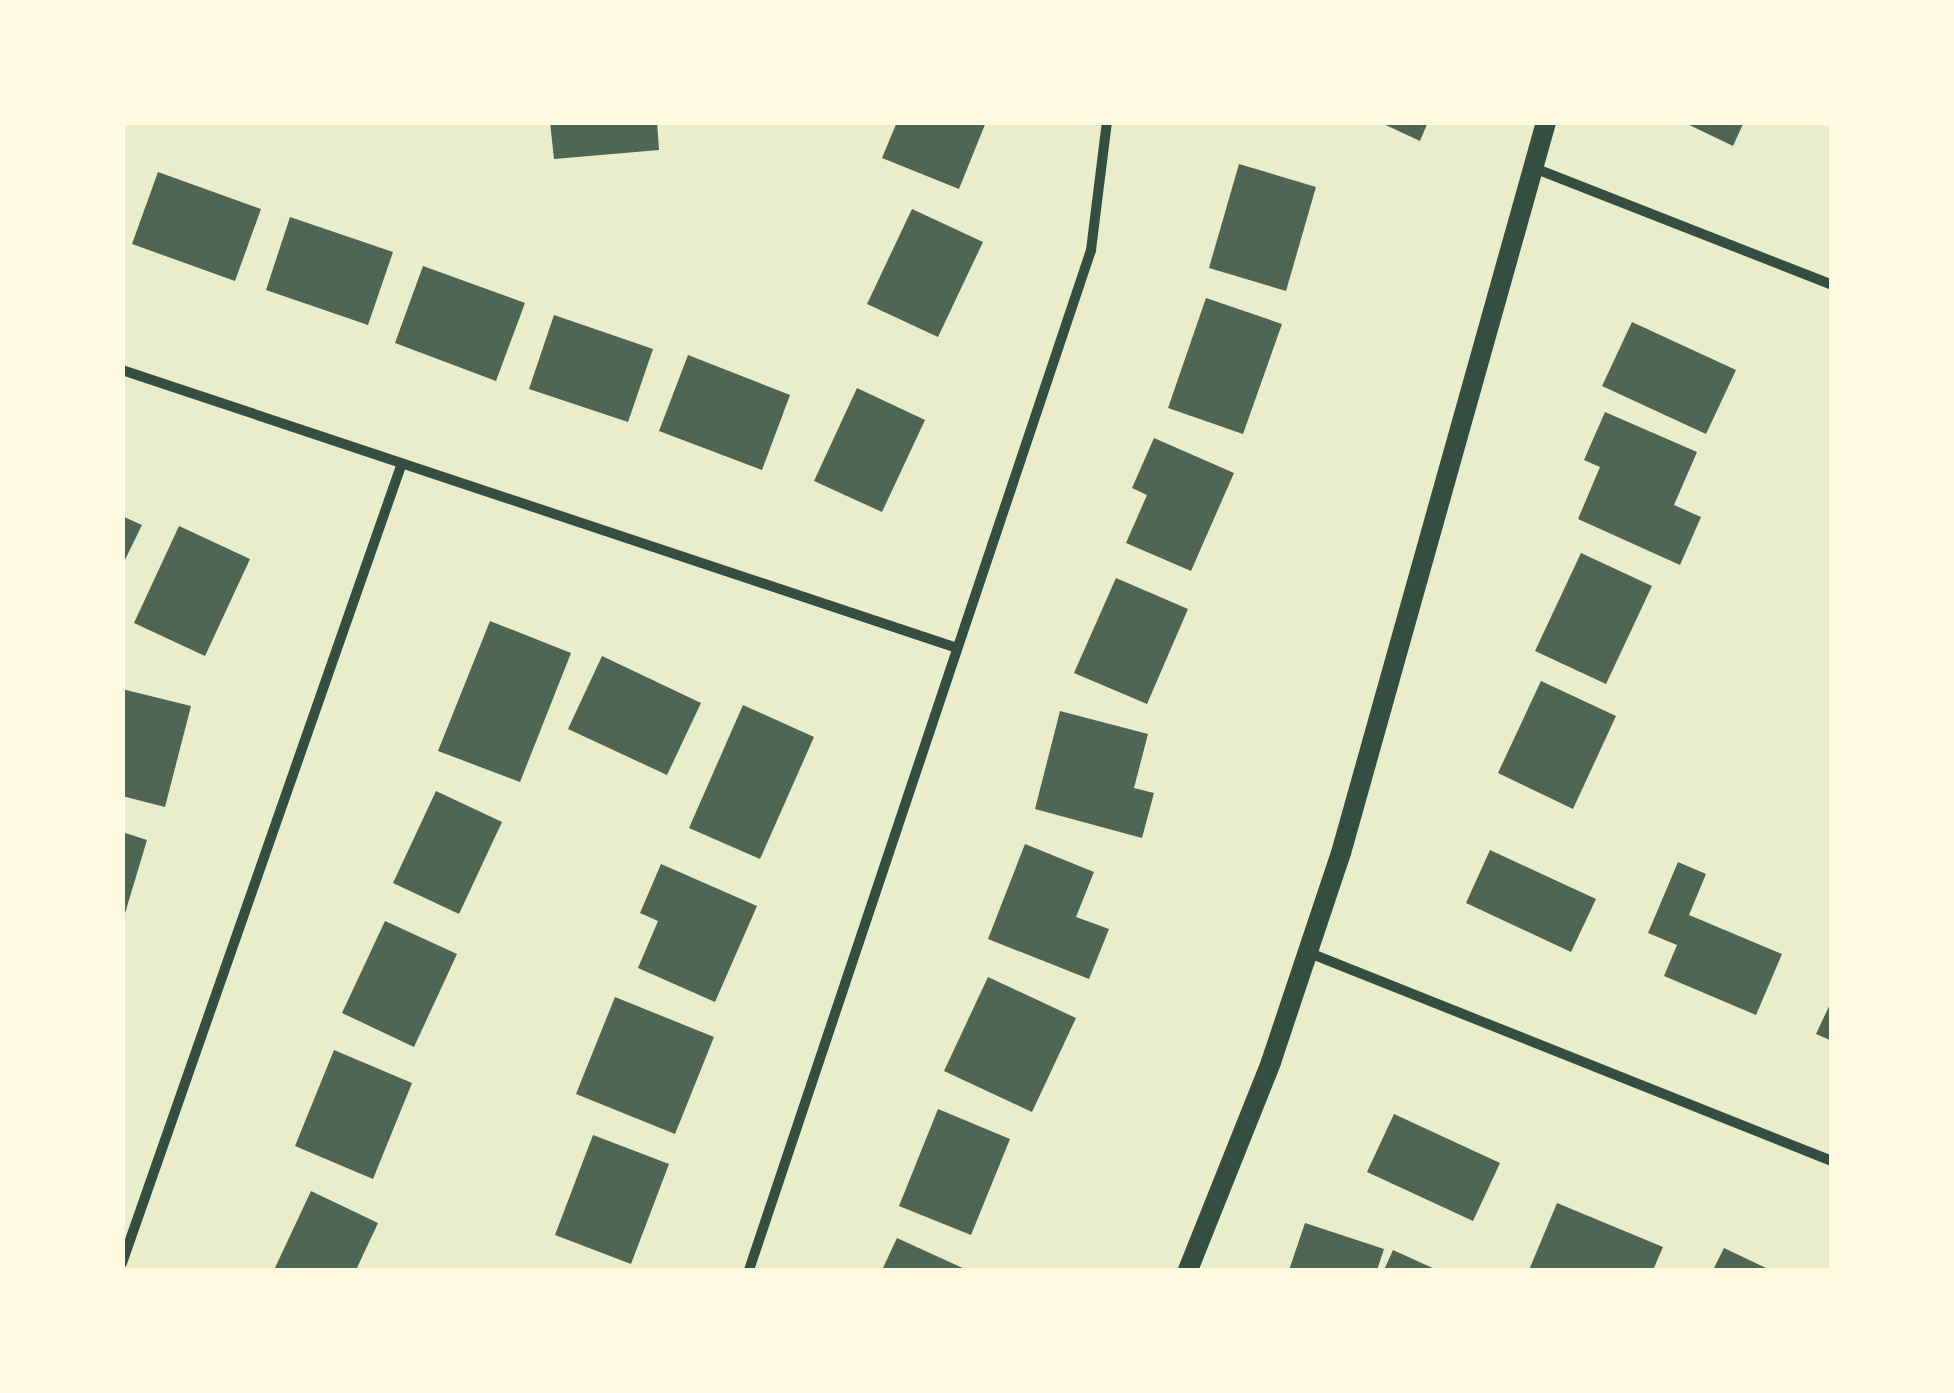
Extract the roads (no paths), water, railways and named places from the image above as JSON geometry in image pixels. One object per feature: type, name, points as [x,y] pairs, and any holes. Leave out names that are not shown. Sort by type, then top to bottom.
[{"type":"main road","points":[[1188,1270],[1271,1062],[1341,853],[1546,122]]},
{"type":"street","points":[[748,1270],[954,646],[1091,250],[1107,122]]},
{"type":"street","points":[[1534,168],[1832,285]]},
{"type":"street","points":[[122,370],[401,466],[954,646]]},
{"type":"street","points":[[122,1263],[401,466]]},
{"type":"street","points":[[1306,952],[1832,1161]]}]
